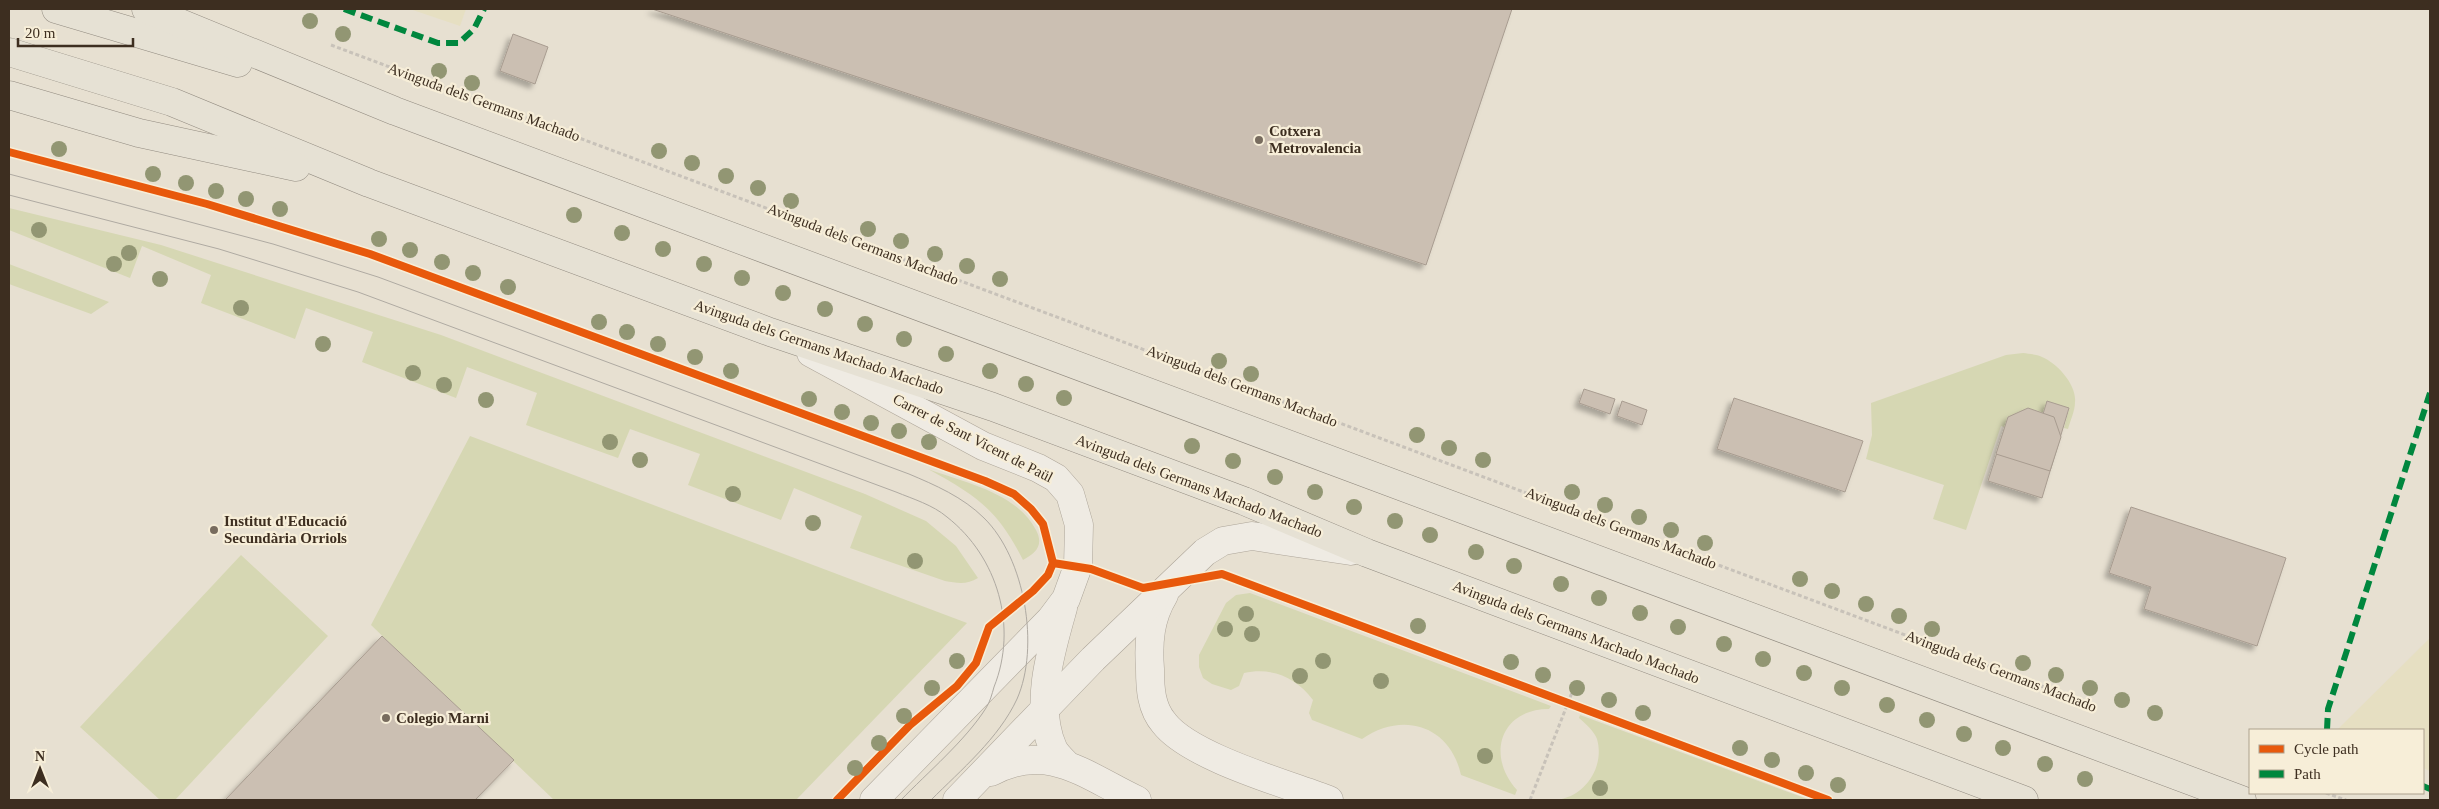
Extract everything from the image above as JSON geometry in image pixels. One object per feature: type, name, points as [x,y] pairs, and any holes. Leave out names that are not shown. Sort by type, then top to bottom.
[{"type":"main road","points":[[56,9],[394,111]]},
{"type":"main road","points":[[146,9],[394,111],[2242,800]]},
{"type":"main road","points":[[9,52],[172,102],[369,183]]},
{"type":"main road","points":[[9,95],[139,133],[369,183]]},
{"type":"main road","name":"Avinguda dels Germans Machado Machado","points":[[369,183],[770,332],[993,407],[1244,501],[1367,554],[2024,800]]},
{"type":"street","name":"Carrer de Sant Vicent de Paül","points":[[770,332],[983,446],[1038,468],[1056,478],[1070,494],[1079,525],[1078,566],[1066,599],[1051,619],[874,800]]},
{"type":"street","points":[[957,800],[1044,712],[1093,659],[1173,581],[1205,552],[1223,541],[1252,536],[1367,554]]},
{"type":"street","points":[[1173,581],[1156,609],[1150,630],[1150,688],[1154,704],[1163,723],[1180,740],[1203,752],[1329,800]]},
{"type":"street","points":[[1064,763],[1053,749],[1044,712],[1050,662],[1066,599]]},
{"type":"street","points":[[978,779],[1010,763],[1028,758],[1064,763],[1137,800]]},
{"type":"path","points":[[1530,800],[1573,690]]},
{"type":"path","points":[[1559,700],[1577,706]]},
{"type":"path","points":[[2329,794],[2346,800]]},
{"type":"shaded area","points":[[410,9],[466,9],[460,26]]},
{"type":"shaded area","points":[[2430,638],[2430,771],[2424,768],[2424,729],[2338,729]]},
{"type":"green space","points":[[9,208],[161,245],[441,335],[865,494],[926,521],[956,546],[978,578],[966,583],[945,581],[850,548],[862,516],[794,488],[781,520],[688,485],[700,454],[630,429],[618,458],[526,425],[537,393],[467,367],[456,398],[362,362],[373,332],[306,308],[295,339],[201,303],[211,275],[142,246],[130,278],[9,230]]},
{"type":"green space","points":[[9,264],[109,302],[91,314],[9,284]]},
{"type":"green space","points":[[2023,353],[2038,355],[2048,360],[2065,375],[2075,395],[2075,405],[2068,429],[2064,428],[2069,409],[2047,402],[2036,437],[2001,426],[1966,530],[1933,519],[1944,485],[1866,459],[1872,435],[1871,403],[2006,355]]},
{"type":"green space","points":[[470,436],[967,623],[796,800],[554,800],[371,625]]},
{"type":"green space","points":[[928,469],[988,490],[1016,506],[1036,530],[1039,544],[1035,551],[1023,560],[1004,528],[984,506],[960,487]]},
{"type":"green space","points":[[241,555],[328,636],[175,800],[160,800],[80,727]]},
{"type":"green space","points":[[1250,593],[1551,706],[1549,709],[1532,711],[1519,717],[1509,726],[1503,737],[1501,749],[1502,763],[1507,777],[1517,790],[1515,795],[1461,775],[1455,758],[1447,744],[1435,734],[1422,728],[1408,725],[1393,726],[1377,730],[1362,739],[1312,720],[1309,713],[1313,700],[1299,685],[1283,676],[1264,671],[1244,673],[1239,686],[1231,690],[1212,684],[1203,678],[1199,667],[1199,655],[1226,603],[1236,595]]},
{"type":"green space","points":[[1580,715],[1810,800],[1556,800],[1566,798],[1584,787],[1595,770],[1598,760],[1597,739],[1592,730],[1579,718]]},
{"type":"building","name":"Cotxera Metrovalencia","points":[[652,9],[1512,9],[1426,265]]},
{"type":"building","points":[[513,34],[548,47],[535,84],[500,71]]},
{"type":"building","points":[[1584,389],[1615,399],[1610,414],[1579,403]]},
{"type":"building","points":[[1734,398],[1863,441],[1845,492],[1717,449]]},
{"type":"building","points":[[1622,401],[1647,410],[1642,425],[1617,416]]},
{"type":"building","points":[[2047,401],[2069,408],[2042,498],[1988,481],[2005,427],[2036,437]]},
{"type":"building","points":[[2028,408],[2054,417],[2061,437],[2050,471],[1996,454],[2008,417]]},
{"type":"building","points":[[2131,507],[2286,558],[2257,646],[2144,609],[2151,587],[2109,573]]},
{"type":"building","name":"Colegio Marni","points":[[382,636],[514,760],[475,800],[225,800]]},
{"type":"tram line","points":[[9,174],[273,244],[378,277],[909,474],[939,487],[967,504],[984,518],[998,535],[1010,556],[1019,579],[1024,604],[1027,654],[1024,678],[1017,699],[1000,727],[979,753],[931,800]]},
{"type":"tram line","points":[[9,195],[219,249],[358,292],[896,492],[936,509],[965,533],[991,573],[999,594],[1003,617],[1004,641],[1001,664],[990,701],[986,708],[957,744],[901,800]]},
{"type":"marked path","points":[[344,9],[438,43],[459,43],[474,29],[484,9]]},
{"type":"marked path","points":[[2327,729],[2328,709],[2430,393]]},
{"type":"marked path","points":[[2424,786],[2430,789]]},
{"type":"cycle path","points":[[9,152],[207,204],[370,254],[985,481],[1014,494],[1031,509],[1043,524],[1053,563],[1048,575],[1033,591],[989,627],[976,663],[957,686],[910,725],[837,800]]},
{"type":"cycle path","points":[[1053,563],[1091,569],[1143,588],[1222,574],[1828,800]]},
{"type":"place","name":"Cotxera Metrovalencia","points":[[1259,140]]},
{"type":"place","name":"Institut d'Educació Secundària Orriols","points":[[214,530]]},
{"type":"place","name":"Colegio Marni","points":[[386,718]]}]
